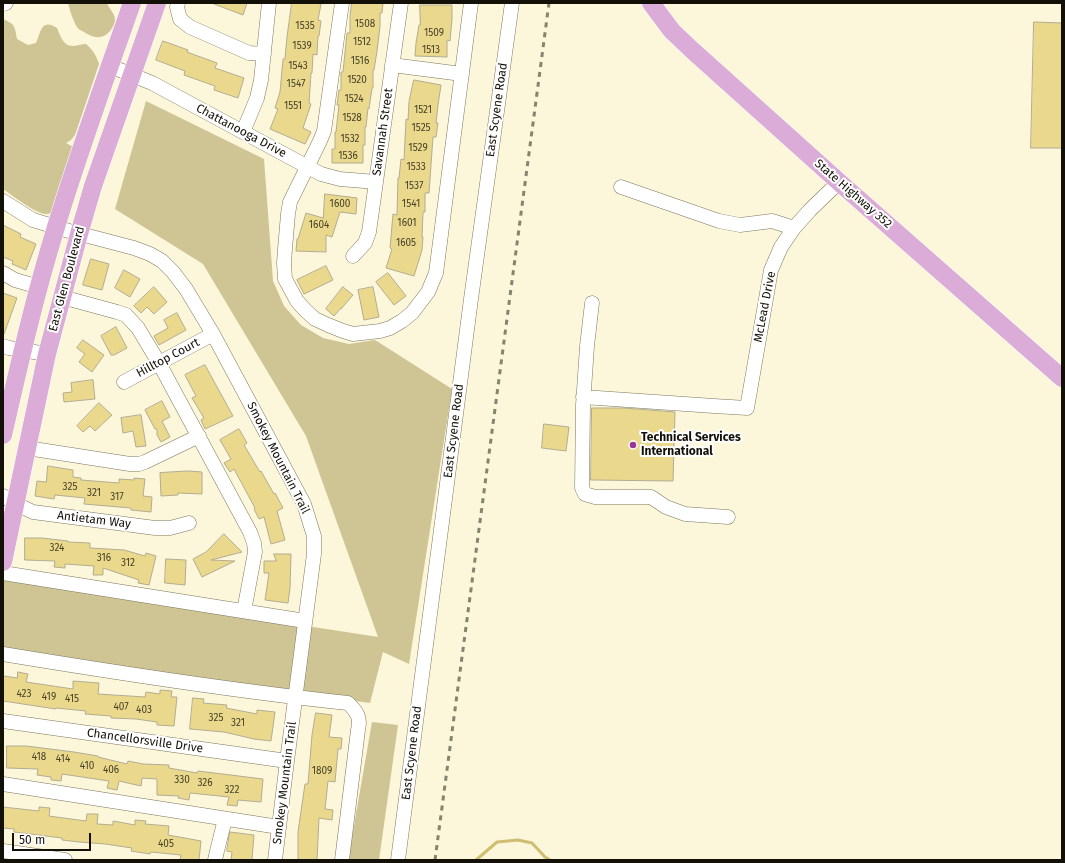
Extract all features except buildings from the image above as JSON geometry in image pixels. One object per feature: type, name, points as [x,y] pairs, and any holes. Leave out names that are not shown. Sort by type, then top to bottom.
[{"type":"main road","name":"East Glen Boulevard","points":[[4,424],[22,350],[56,227],[71,179],[132,3]]},
{"type":"main road","name":"East Glen Boulevard","points":[[3,562],[9,500],[27,448],[47,354],[79,234],[93,186],[157,3]]},
{"type":"main road","name":"State Highway 352","points":[[651,3],[672,31],[692,50],[839,182],[1062,378]]},
{"type":"street","points":[[178,3],[177,7],[180,19],[190,27],[249,53],[264,54]]},
{"type":"street","points":[[243,132],[258,98],[269,3]]},
{"type":"street","points":[[342,3],[324,131],[290,202],[284,263],[285,279],[297,302],[315,319],[353,334],[380,331],[390,328],[402,321],[412,313],[428,292],[436,273],[471,3]]},
{"type":"street","name":"Savannah Street","points":[[353,256],[365,243],[369,232],[401,3]]},
{"type":"street","name":"East Scyene Road","points":[[398,860],[471,299],[512,3]]},
{"type":"street","points":[[392,65],[462,74]]},
{"type":"street","name":"Chattanooga Drive","points":[[110,66],[133,74],[152,83],[321,174],[340,179],[376,182]]},
{"type":"street","name":"McLead Drive","points":[[584,397],[747,408],[771,270],[781,247],[794,228],[839,182]]},
{"type":"street","points":[[621,187],[718,221],[740,225],[772,221],[794,228]]},
{"type":"street","name":"Smokey Mountain Trail","points":[[3,201],[33,220],[79,234],[134,248],[150,254],[162,261],[173,272],[186,289],[212,334],[308,512],[314,536],[314,554],[275,860]]},
{"type":"street","points":[[3,273],[15,280],[39,288]]},
{"type":"street","points":[[62,297],[126,315],[138,328],[159,363],[250,532],[254,543],[255,552],[244,611]]},
{"type":"street","points":[[592,303],[587,346],[584,397],[582,488],[585,494],[594,497],[651,498],[666,507],[685,514],[728,517]]},
{"type":"street","name":"Hilltop Court","points":[[124,382],[212,334]]},
{"type":"street","points":[[3,346],[47,354]]},
{"type":"street","points":[[27,448],[130,464],[139,464],[199,436]]},
{"type":"street","name":"Antietam Way","points":[[9,500],[33,512],[155,528],[170,528],[188,523]]},
{"type":"street","points":[[3,572],[305,621]]},
{"type":"street","points":[[3,654],[121,673],[348,703],[357,712],[360,722],[342,860]]},
{"type":"street","name":"Chancellorsville Drive","points":[[3,721],[287,761]]},
{"type":"street","points":[[3,784],[279,827]]},
{"type":"street","points":[[215,860],[225,819]]},
{"type":"street","points":[[3,851],[65,860]]},
{"type":"shaded area","points":[[68,3],[107,3],[115,18],[113,27],[106,35],[99,37],[94,37],[80,30],[74,22]]},
{"type":"shaded area","points":[[3,19],[14,26],[17,39],[28,45],[36,43],[42,28],[45,25],[52,25],[57,28],[62,40],[70,46],[86,44],[91,48],[99,64],[75,135],[66,143],[75,148],[56,210],[49,214],[31,208],[3,189]]},
{"type":"shaded area","points":[[146,101],[264,159],[273,281],[284,306],[301,325],[323,338],[349,344],[375,340],[452,389],[409,664],[383,652],[370,703],[3,651],[3,579],[378,637],[306,436],[203,264],[115,209]]},
{"type":"shaded area","points":[[372,722],[398,725],[379,860],[348,860]]},
{"type":"waterway","points":[[476,860],[497,842],[518,840],[532,843],[545,857],[550,860]]},
{"type":"railway","points":[[435,860],[549,3]]},
{"type":"place","name":"Technical Services International","points":[[633,445]]}]
